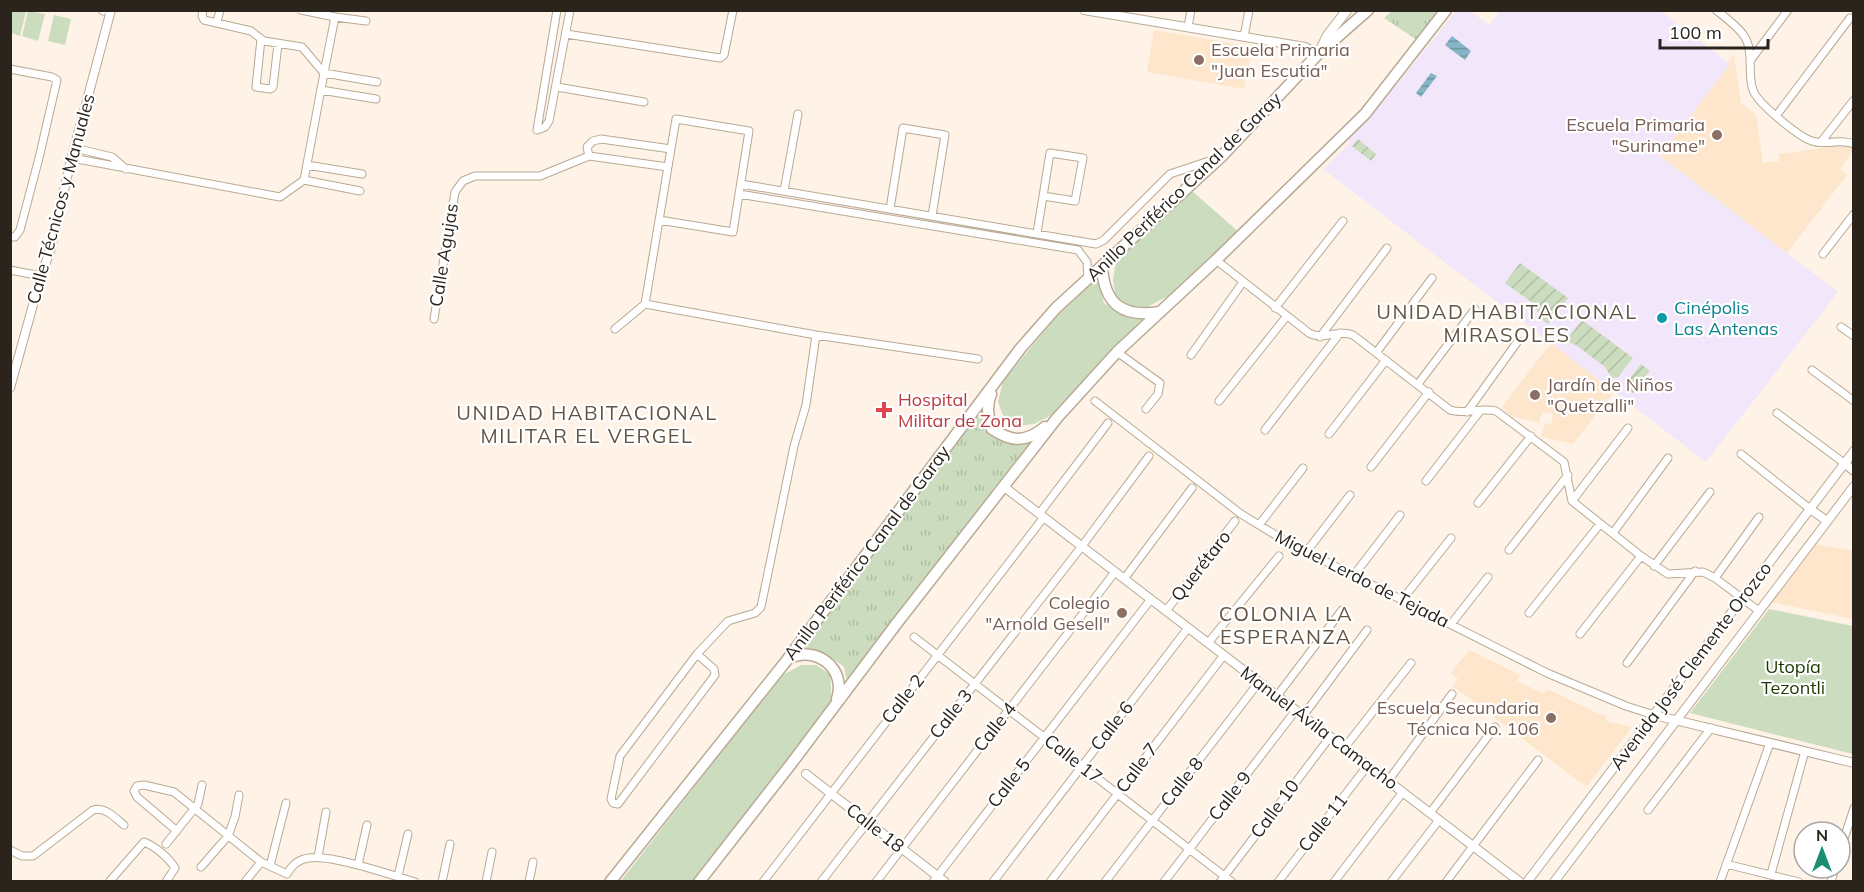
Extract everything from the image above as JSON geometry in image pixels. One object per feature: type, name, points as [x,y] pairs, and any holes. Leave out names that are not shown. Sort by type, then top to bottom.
[{"type":"highway","name":"Anillo Periférico Canal de Garay","points":[[610,882],[787,660],[1020,350],[1056,308],[1221,157],[1319,54],[1368,10]]},
{"type":"highway","points":[[699,882],[1057,418],[1117,352],[1216,260],[1365,114],[1447,11]]},
{"type":"highway","points":[[1102,266],[1103,282],[1110,300],[1125,312],[1144,315],[1161,312]]},
{"type":"highway","points":[[998,380],[988,400],[988,415],[992,429],[1005,438],[1017,440],[1034,435],[1057,418]]},
{"type":"highway","points":[[787,660],[798,655],[809,654],[820,657],[830,664],[837,674],[840,685],[833,708]]},
{"type":"main road","points":[[1319,54],[1327,36],[1347,10]]},
{"type":"street","name":"Calle Técnicos y Manuales","points":[[10,388],[51,248],[111,10]]},
{"type":"street","points":[[203,10],[204,20],[251,31],[261,39],[278,44],[302,47],[324,73],[377,82]]},
{"type":"street","points":[[217,22],[220,10]]},
{"type":"street","points":[[301,10],[366,21]]},
{"type":"street","points":[[557,10],[537,130],[548,124],[557,87],[570,10]]},
{"type":"street","points":[[566,34],[720,58],[724,55],[733,10]]},
{"type":"street","points":[[1188,27],[1191,10]]},
{"type":"street","points":[[1244,37],[1249,10]]},
{"type":"street","points":[[1750,61],[1788,10]]},
{"type":"street","points":[[1085,11],[1134,15],[1188,27],[1305,47],[1319,54]]},
{"type":"street","points":[[1720,12],[1746,40],[1752,90],[1757,98],[1776,116],[1813,142],[1840,140],[1854,144]]},
{"type":"street","points":[[72,158],[280,197],[304,180],[335,17]]},
{"type":"street","points":[[1776,116],[1850,18]]},
{"type":"street","points":[[261,39],[256,87],[270,89],[273,87],[278,44]]},
{"type":"street","points":[[10,69],[57,80],[20,230],[13,237]]},
{"type":"street","points":[[557,87],[644,102]]},
{"type":"street","points":[[321,90],[376,99]]},
{"type":"street","points":[[1821,142],[1854,100]]},
{"type":"street","points":[[784,191],[798,114]]},
{"type":"street","points":[[615,329],[645,304],[675,120],[749,131],[733,232],[659,220]]},
{"type":"street","points":[[890,209],[903,128],[945,135],[932,216]]},
{"type":"street","points":[[668,167],[589,156],[587,147],[593,141],[601,139],[671,149]]},
{"type":"street","points":[[75,148],[112,157],[126,169]]},
{"type":"street","points":[[1037,233],[1043,196],[1050,153],[1083,158],[1075,201],[1043,196]]},
{"type":"street","name":"Calle Agujas","points":[[434,319],[454,192],[463,181],[475,176],[540,176],[589,156]]},
{"type":"street","points":[[741,184],[1096,244],[1104,240],[1170,174],[1221,157]]},
{"type":"street","points":[[307,165],[362,174]]},
{"type":"street","points":[[304,180],[360,191]]},
{"type":"street","points":[[739,194],[1078,250],[1087,262],[1088,279]]},
{"type":"street","points":[[1823,254],[1854,214]]},
{"type":"street","points":[[1275,308],[1343,221]]},
{"type":"street","points":[[1320,337],[1388,248]]},
{"type":"street","points":[[1216,260],[1309,333],[1320,337],[1340,333],[1353,335],[1450,410],[1458,413],[1490,409],[1496,411],[1564,462],[1572,501],[1654,566],[1668,574],[1703,572],[1715,578],[1759,611]]},
{"type":"street","points":[[10,270],[41,276]]},
{"type":"street","points":[[1376,353],[1432,278]]},
{"type":"street","points":[[1191,355],[1243,282]]},
{"type":"street","points":[[645,304],[816,335],[978,359]]},
{"type":"street","points":[[1418,384],[1475,309]]},
{"type":"street","points":[[1219,401],[1286,317]]},
{"type":"street","points":[[1841,327],[1854,336]]},
{"type":"street","points":[[1265,430],[1340,333]]},
{"type":"street","points":[[697,654],[714,669],[715,675],[618,804],[613,803],[611,799],[620,756],[697,654],[728,621],[755,613],[762,607],[794,446],[806,405],[816,335]]},
{"type":"street","points":[[1467,412],[1518,341]]},
{"type":"street","points":[[1117,352],[1160,384],[1158,394],[1146,409]]},
{"type":"street","points":[[1329,434],[1386,360]]},
{"type":"street","points":[[1812,369],[1854,401]]},
{"type":"street","points":[[1371,467],[1429,392]]},
{"type":"street","name":"Miguel Lerdo de Tejada","points":[[1095,401],[1240,514],[1259,525],[1402,600],[1575,686],[1654,715]]},
{"type":"street","points":[[1426,481],[1480,411]]},
{"type":"street","points":[[1777,413],[1854,471]]},
{"type":"street","name":"Calle 2","points":[[763,882],[938,655],[1108,423]]},
{"type":"street","points":[[1572,501],[1628,428]]},
{"type":"street","points":[[1478,504],[1531,436]]},
{"type":"street","name":"Avenida José Clemente Orozco","points":[[1527,882],[1854,451]]},
{"type":"street","points":[[1741,454],[1827,521]]},
{"type":"street","name":"Calle 3","points":[[820,882],[1082,546],[1149,456]]},
{"type":"street","points":[[1613,533],[1668,458]]},
{"type":"street","points":[[1259,525],[1303,468]]},
{"type":"street","points":[[1509,550],[1568,475]]},
{"type":"street","name":"Manuel Ávila Camacho","points":[[1003,486],[1474,846],[1508,878],[1520,882]]},
{"type":"street","name":"Avenida José Clemente Orozco","points":[[1554,882],[1854,486]]},
{"type":"street","points":[[1124,579],[1192,488]]},
{"type":"street","points":[[1654,566],[1710,492]]},
{"type":"street","points":[[1307,551],[1350,495]]},
{"type":"street","points":[[1354,575],[1400,515]]},
{"type":"street","points":[[1715,578],[1759,517]]},
{"type":"street","name":"Querétaro","points":[[1166,611],[1235,521]]},
{"type":"street","points":[[1529,614],[1600,524]]},
{"type":"street","points":[[1402,600],[1451,538]]},
{"type":"street","points":[[1208,643],[1279,556]]},
{"type":"street","points":[[1580,634],[1641,556]]},
{"type":"street","name":"Calle 4","points":[[876,882],[1115,572]]},
{"type":"street","points":[[1627,663],[1695,572]]},
{"type":"street","points":[[1451,624],[1488,577]]},
{"type":"street","name":"Calle 5","points":[[935,879],[1151,599]]},
{"type":"street","points":[[1277,696],[1342,610]]},
{"type":"street","name":"Calle 6","points":[[993,882],[1188,628]]},
{"type":"street","name":"Calle 9","points":[[1164,882],[1189,848],[1367,630]]},
{"type":"street","name":"Calle 17","points":[[914,637],[1189,848],[1223,879],[1232,882]]},
{"type":"street","name":"Calle 7","points":[[1050,882],[1224,655]]},
{"type":"street","points":[[1345,747],[1411,663]]},
{"type":"street","name":"Calle 8","points":[[1105,882],[1259,682]]},
{"type":"street","points":[[1388,781],[1452,694]]},
{"type":"street","points":[[1654,715],[1854,763]]},
{"type":"street","points":[[1430,813],[1495,727]]},
{"type":"street","points":[[1648,810],[1711,728]]},
{"type":"street","name":"Calle 10","points":[[1223,879],[1330,737]]},
{"type":"street","points":[[1720,882],[1770,743]]},
{"type":"street","points":[[1773,877],[1805,751]]},
{"type":"street","points":[[1446,882],[1538,760]]},
{"type":"street","name":"Calle 11","points":[[1278,882],[1368,765]]},
{"type":"street","name":"Calle 18","points":[[806,774],[902,848],[935,879],[945,882]]},
{"type":"street","points":[[166,844],[194,808],[200,798],[202,785]]},
{"type":"street","points":[[177,831],[137,797],[134,791],[137,786],[151,786],[174,792],[261,862],[287,874],[290,882]]},
{"type":"street","points":[[1334,882],[1403,792]]},
{"type":"street","points":[[201,867],[228,836],[235,818],[239,795]]},
{"type":"street","points":[[270,866],[286,803]]},
{"type":"street","points":[[10,850],[22,855],[33,855],[93,810],[99,808],[104,809],[124,825]]},
{"type":"street","points":[[318,857],[326,812]]},
{"type":"street","points":[[1391,882],[1439,820]]},
{"type":"street","points":[[358,866],[367,825]]},
{"type":"street","points":[[398,876],[408,834]]},
{"type":"street","points":[[110,882],[144,842],[171,862],[175,868],[166,882]]},
{"type":"street","points":[[442,882],[450,844]]},
{"type":"street","points":[[486,882],[492,852]]},
{"type":"street","points":[[287,874],[295,863],[303,859],[318,857],[415,882]]},
{"type":"street","points":[[245,882],[261,862]]},
{"type":"street","points":[[529,882],[533,862]]},
{"type":"street","points":[[1726,864],[1798,882]]},
{"type":"shaded area","points":[[1456,11],[1470,11],[1489,25],[1500,11],[1661,11],[1730,64],[1660,156],[1838,292],[1706,462],[1323,169],[1349,144],[1348,137],[1378,108]]},
{"type":"shaded area","name":"Escuela Primaria \"Juan Escutia\"","points":[[1154,30],[1252,47],[1244,89],[1147,72]]},
{"type":"shaded area","points":[[1734,54],[1741,103],[1756,115],[1763,163],[1779,161],[1779,154],[1847,144],[1854,149],[1840,169],[1847,175],[1787,253],[1660,156],[1730,64],[1728,62]]},
{"type":"shaded area","points":[[1551,343],[1614,392],[1573,444],[1541,437],[1545,423],[1551,425],[1553,414],[1542,412],[1539,423],[1511,416],[1502,407]]},
{"type":"shaded area","points":[[1816,544],[1853,551],[1853,619],[1771,602]]},
{"type":"shaded area","name":"Escuela Secundaria Técnica No. 106","points":[[1469,650],[1520,675],[1517,681],[1544,694],[1547,689],[1607,716],[1606,721],[1632,727],[1586,787],[1453,686],[1458,679],[1451,673]]},
{"type":"green space","points":[[11,11],[26,11],[20,36],[11,33]]},
{"type":"green space","points":[[28,11],[45,14],[38,41],[22,36]]},
{"type":"green space","points":[[1392,11],[1441,11],[1420,42],[1384,18]]},
{"type":"green space","points":[[54,15],[71,19],[65,45],[48,41]]},
{"type":"green space","points":[[1358,139],[1376,154],[1371,161],[1352,146]]},
{"type":"green space","points":[[1191,190],[1241,234],[1189,285],[1147,307],[1127,306],[1116,299],[1113,280],[1116,262]]},
{"type":"green space","points":[[1520,263],[1568,298],[1548,324],[1541,319],[1534,304],[1505,283]]},
{"type":"green space","points":[[1100,275],[1098,280],[1104,303],[1123,315],[1145,319],[1054,414],[1034,424],[1017,426],[1005,421],[998,402],[1003,381],[1058,315]]},
{"type":"green space","points":[[1582,320],[1633,358],[1618,377],[1612,378],[1605,367],[1576,345],[1566,341]]},
{"type":"green space","points":[[1641,364],[1650,371],[1633,393],[1625,385]]},
{"type":"green space","points":[[982,409],[991,431],[1031,441],[848,687],[844,667],[832,658],[817,651],[797,654]]},
{"type":"green space","name":"Utopía Tezontli","points":[[1769,609],[1853,626],[1853,754],[1690,713]]},
{"type":"green space","points":[[801,665],[816,665],[830,674],[832,704],[699,881],[620,882],[781,676]]},
{"type":"water","points":[[1452,36],[1471,51],[1465,60],[1445,45]]},
{"type":"water","points":[[1431,73],[1437,76],[1421,97],[1416,93]]},
{"type":"place","name":"Escuela Primaria \"Juan Escutia\"","points":[[1199,60]]},
{"type":"place","name":"Escuela Primaria \"Suriname\"","points":[[1717,135]]},
{"type":"place","name":"Cinépolis Las Antenas","points":[[1662,318]]},
{"type":"place","name":"Jardín de Niños \"Quetzalli\"","points":[[1535,395]]},
{"type":"place","name":"Hospital Militar de Zona","points":[[884,410]]},
{"type":"place","name":"Colegio \"Arnold Gesell\"","points":[[1122,613]]},
{"type":"place","name":"Escuela Secundaria Técnica No. 106","points":[[1551,718]]},
{"type":"district","name":"UNIDAD HABITACIONAL MIRASOLES","points":[[1507,324]]},
{"type":"district","name":"UNIDAD HABITACIONAL MILITAR EL VERGEL","points":[[587,424]]},
{"type":"district","name":"COLONIA LA ESPERANZA","points":[[1286,626]]}]
